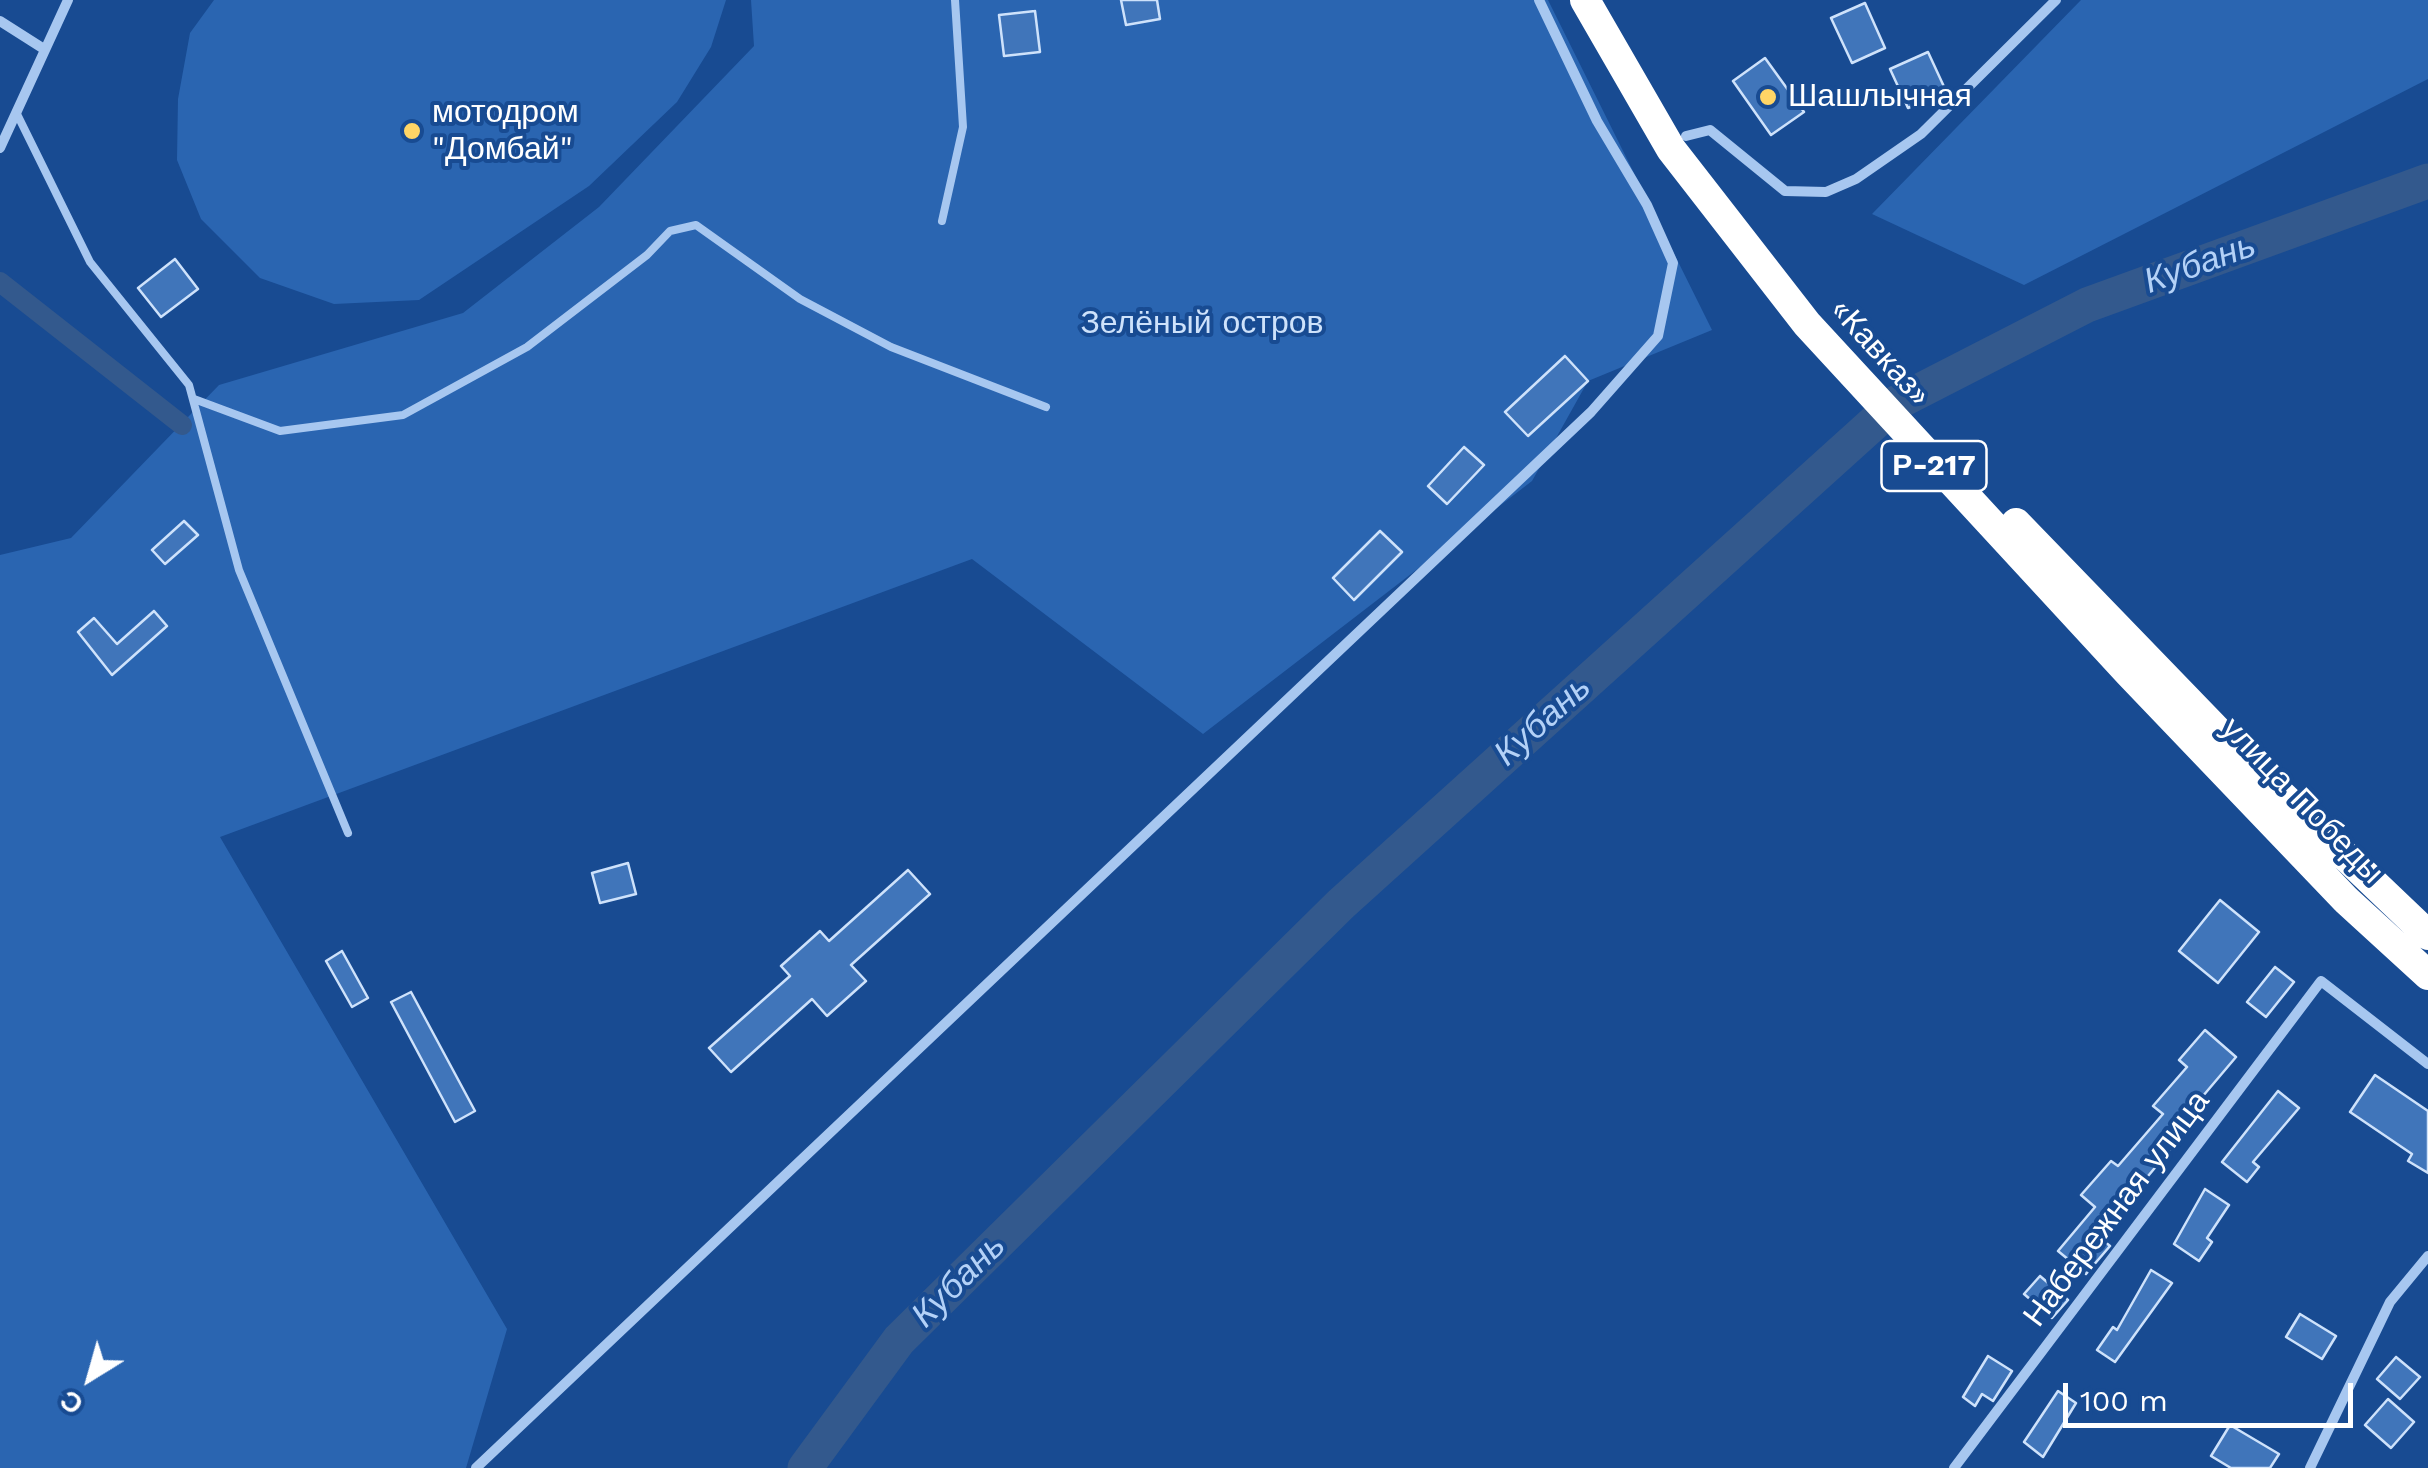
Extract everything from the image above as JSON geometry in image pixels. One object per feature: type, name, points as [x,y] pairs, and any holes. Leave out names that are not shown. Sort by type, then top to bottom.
[{"type":"highway","name":"Р-217","points":[[1585,0],[1671,149],[1755,246]]},
{"type":"highway","name":"Р-217","points":[[1608,0],[1755,246]]},
{"type":"highway","name":"«Кавказ»","points":[[1755,246],[1895,394],[2134,662]]},
{"type":"highway","name":"улица Победы","points":[[2134,662],[2428,934]]},
{"type":"highway","name":"улица Победы","points":[[2134,662],[2346,900],[2428,975]]},
{"type":"street","points":[[0,148],[68,0]]},
{"type":"street","points":[[476,1468],[1592,412],[1658,336],[1673,263],[1539,0]]},
{"type":"street","points":[[1686,136],[1710,130],[1785,191],[1826,192],[1856,179],[1920,134],[2056,0]]},
{"type":"street","points":[[0,21],[44,50]]},
{"type":"street","name":"Набережная улица","points":[[1954,1468],[2321,981],[2428,1064]]},
{"type":"street","points":[[2310,1468],[2390,1302],[2428,1256]]},
{"type":"lane","points":[[942,221],[962,128],[955,0]]},
{"type":"lane","points":[[17,114],[90,262],[190,385],[239,570],[348,833]]},
{"type":"lane","points":[[194,399],[280,432],[404,415],[528,346],[670,231],[696,225],[800,299],[891,347],[1046,408]]},
{"type":"green space","name":"мотодром \"Домбай\"","points":[[214,0],[726,0],[711,47],[677,102],[589,186],[419,300],[334,304],[260,278],[201,219],[177,160],[178,99],[190,33]]},
{"type":"green space","name":"Зелёный остров","points":[[751,0],[1548,0],[1712,330],[1588,381],[1532,481],[1203,734],[972,559],[220,837],[507,1329],[466,1468],[0,1468],[0,555],[71,538],[219,385],[463,313],[599,207],[754,46]]},
{"type":"green space","points":[[2081,0],[2428,0],[2428,79],[2024,285],[1872,214]]},
{"type":"building","points":[[1121,0],[1157,0],[1160,19],[1126,25]]},
{"type":"building","points":[[1865,3],[1885,48],[1852,63],[1831,18]]},
{"type":"building","points":[[1035,11],[1040,52],[1004,56],[999,15]]},
{"type":"building","points":[[1928,52],[1946,91],[1908,108],[1890,69]]},
{"type":"building","name":"Шашлычная","points":[[1765,58],[1804,112],[1771,135],[1733,81]]},
{"type":"building","points":[[175,259],[198,289],[161,317],[138,288]]},
{"type":"building","points":[[1565,356],[1588,381],[1528,436],[1505,412]]},
{"type":"building","points":[[1464,447],[1484,465],[1447,504],[1428,486]]},
{"type":"building","points":[[184,521],[198,535],[165,564],[152,550]]},
{"type":"building","points":[[1380,531],[1402,552],[1354,600],[1333,578]]},
{"type":"building","points":[[154,611],[167,626],[112,675],[78,632],[94,618],[117,644]]},
{"type":"building","points":[[628,863],[636,894],[600,903],[592,873]]},
{"type":"building","points":[[908,870],[930,894],[851,965],[866,981],[827,1016],[812,999],[731,1072],[709,1048],[790,976],[781,966],[820,931],[829,941]]},
{"type":"building","points":[[2220,900],[2259,932],[2218,983],[2179,951]]},
{"type":"building","points":[[342,951],[368,998],[352,1007],[326,961]]},
{"type":"building","points":[[2275,967],[2294,982],[2266,1017],[2247,1002]]},
{"type":"building","points":[[411,992],[475,1111],[455,1122],[391,1002]]},
{"type":"building","points":[[2205,1030],[2236,1057],[2197,1103],[2204,1109],[2098,1236],[2110,1246],[2086,1274],[2058,1251],[2095,1207],[2081,1195],[2111,1161],[2118,1166],[2163,1114],[2153,1106],[2187,1067],[2179,1060]]},
{"type":"building","points":[[2375,1075],[2428,1111],[2428,1173],[2408,1161],[2412,1154],[2350,1112]]},
{"type":"building","points":[[2278,1091],[2299,1108],[2253,1162],[2259,1167],[2247,1182],[2222,1162]]},
{"type":"building","points":[[2205,1189],[2229,1205],[2207,1238],[2212,1242],[2199,1261],[2174,1244]]},
{"type":"building","points":[[2151,1270],[2172,1283],[2115,1362],[2097,1350],[2113,1327],[2117,1330]]},
{"type":"building","points":[[2040,1276],[2068,1300],[2052,1318],[2024,1294]]},
{"type":"building","points":[[2300,1314],[2336,1336],[2322,1359],[2286,1337]]},
{"type":"building","points":[[1988,1356],[2012,1371],[1993,1401],[1982,1394],[1975,1406],[1963,1397]]},
{"type":"building","points":[[2396,1357],[2420,1377],[2400,1399],[2377,1379]]},
{"type":"building","points":[[2058,1391],[2076,1403],[2043,1457],[2024,1442]]},
{"type":"building","points":[[2388,1399],[2414,1422],[2391,1448],[2365,1425]]},
{"type":"building","points":[[2230,1425],[2279,1454],[2270,1468],[2231,1468],[2211,1456]]},
{"type":"waterway","name":"Кубань","points":[[805,1468],[899,1340],[1341,904],[1896,403],[2087,305],[2428,181]]},
{"type":"waterway","points":[[0,282],[182,425]]},
{"type":"place","name":"Шашлычная","points":[[1768,97]]},
{"type":"place","name":"мотодром \"Домбай\"","points":[[412,131]]}]
